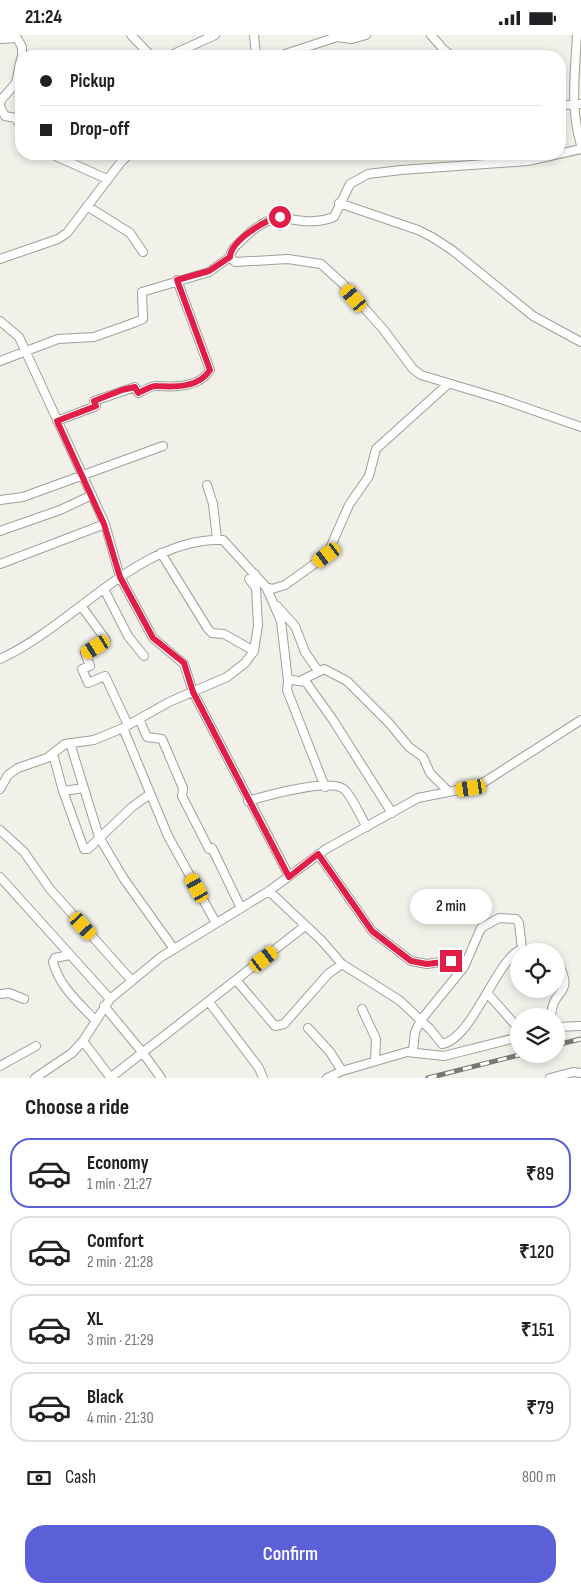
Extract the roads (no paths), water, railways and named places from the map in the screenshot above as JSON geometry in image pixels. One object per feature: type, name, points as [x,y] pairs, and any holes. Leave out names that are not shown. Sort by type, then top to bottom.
[{"type":"street","points":[[131,35],[145,50]]},
{"type":"street","points":[[182,50],[215,35]]},
{"type":"street","points":[[254,35],[255,50]]},
{"type":"street","points":[[301,50],[337,36],[352,39],[366,35]]},
{"type":"street","points":[[430,35],[444,50]]},
{"type":"street","points":[[577,35],[577,104],[575,125],[581,145]]},
{"type":"street","points":[[0,39],[18,37],[22,50]]},
{"type":"street","points":[[15,84],[1,100],[0,106],[5,116],[15,118]]},
{"type":"street","points":[[566,152],[581,149]]},
{"type":"street","points":[[64,160],[107,179]]},
{"type":"street","points":[[0,259],[58,239],[67,233],[107,179],[124,160]]},
{"type":"street","points":[[230,257],[230,251],[252,229],[271,219],[280,217],[300,221],[324,221],[334,217],[339,203],[350,184],[368,175],[401,170],[529,160]]},
{"type":"street","points":[[339,203],[418,230],[432,237],[452,250],[533,316],[581,342]]},
{"type":"street","points":[[87,206],[130,233],[143,253]]},
{"type":"street","points":[[0,361],[58,339],[94,337],[143,319],[142,292],[209,271],[230,257]]},
{"type":"street","points":[[230,257],[236,262],[288,259],[320,264],[342,283],[383,329],[413,369],[432,380],[494,397],[581,427]]},
{"type":"street","points":[[57,421],[96,406],[94,401],[122,390],[135,387],[138,393],[156,385],[177,387],[205,377],[210,370],[177,280]]},
{"type":"street","points":[[0,321],[15,333],[25,350],[92,495],[104,524],[120,577],[153,638],[184,663],[193,692],[289,877]]},
{"type":"street","points":[[266,587],[272,589],[285,585],[327,555],[349,505],[369,477],[376,449],[448,384]]},
{"type":"street","points":[[0,500],[23,497],[163,447]]},
{"type":"street","points":[[207,485],[213,504],[217,539]]},
{"type":"street","points":[[0,531],[60,510],[92,495]]},
{"type":"street","points":[[0,564],[104,524]]},
{"type":"street","points":[[0,659],[45,634],[120,577],[161,553],[189,542],[223,540],[229,544],[256,574],[266,587],[274,603],[281,621],[288,681],[287,690],[326,787]]},
{"type":"street","points":[[161,553],[208,629],[212,633],[224,634],[254,651]]},
{"type":"street","points":[[0,789],[13,771],[53,754],[65,744],[94,740],[234,672],[254,651],[258,625],[256,588],[249,579],[256,574]]},
{"type":"street","points":[[104,589],[128,636],[144,656]]},
{"type":"street","points":[[274,603],[295,626],[304,652],[318,671]]},
{"type":"street","points":[[82,607],[106,640],[85,653],[90,666],[82,669],[88,683],[105,676],[150,795],[168,836],[216,923]]},
{"type":"street","points":[[288,681],[302,680],[318,671],[328,671],[347,681],[389,723],[409,747],[424,757],[430,773],[448,792]]},
{"type":"street","points":[[302,680],[306,682],[334,720],[392,813]]},
{"type":"street","points":[[139,719],[147,737],[162,739],[196,825],[209,849],[212,848],[241,908]]},
{"type":"street","points":[[35,1078],[63,1059],[83,1041],[104,1006],[132,981],[174,949],[270,891],[318,854],[418,799],[478,786],[581,720]]},
{"type":"street","points":[[70,743],[99,837],[124,879],[174,949]]},
{"type":"street","points":[[53,754],[82,847],[88,849],[132,807],[150,795]]},
{"type":"street","points":[[248,801],[292,788],[326,787],[344,789],[367,827]]},
{"type":"street","points":[[63,791],[84,788]]},
{"type":"street","points":[[0,830],[24,852],[50,889],[132,981]]},
{"type":"street","points":[[318,854],[372,931],[411,961],[427,964],[451,961],[461,970]]},
{"type":"street","points":[[0,877],[110,999]]},
{"type":"street","points":[[270,891],[342,964],[399,1000],[421,1020],[442,1044],[454,1039],[488,994],[510,956]]},
{"type":"street","points":[[413,1051],[414,1032],[421,1020],[461,970],[480,928],[499,918],[516,919],[523,943]]},
{"type":"street","points":[[83,1041],[110,1078],[305,926]]},
{"type":"street","points":[[69,955],[55,958],[53,962],[54,967],[65,988],[96,1021]]},
{"type":"street","points":[[236,980],[275,1026],[280,1026],[289,1019],[328,974],[342,964]]},
{"type":"street","points":[[0,994],[9,993],[24,999]]},
{"type":"street","points":[[488,994],[510,1019]]},
{"type":"street","points":[[209,1002],[259,1068],[263,1078]]},
{"type":"street","points":[[104,1006],[161,1078]]},
{"type":"street","points":[[362,1009],[376,1039],[375,1061]]},
{"type":"street","points":[[565,1027],[581,1026]]},
{"type":"street","points":[[308,1029],[330,1052],[342,1071]]},
{"type":"street","points":[[327,1078],[342,1071],[413,1051],[430,1056],[444,1056],[510,1039]]},
{"type":"street","points":[[0,1067],[36,1046]]},
{"type":"street","points":[[550,1078],[573,1072],[581,1073]]},
{"type":"railway","points":[[565,1043],[581,1039]]},
{"type":"railway","points":[[428,1078],[510,1057]]}]
